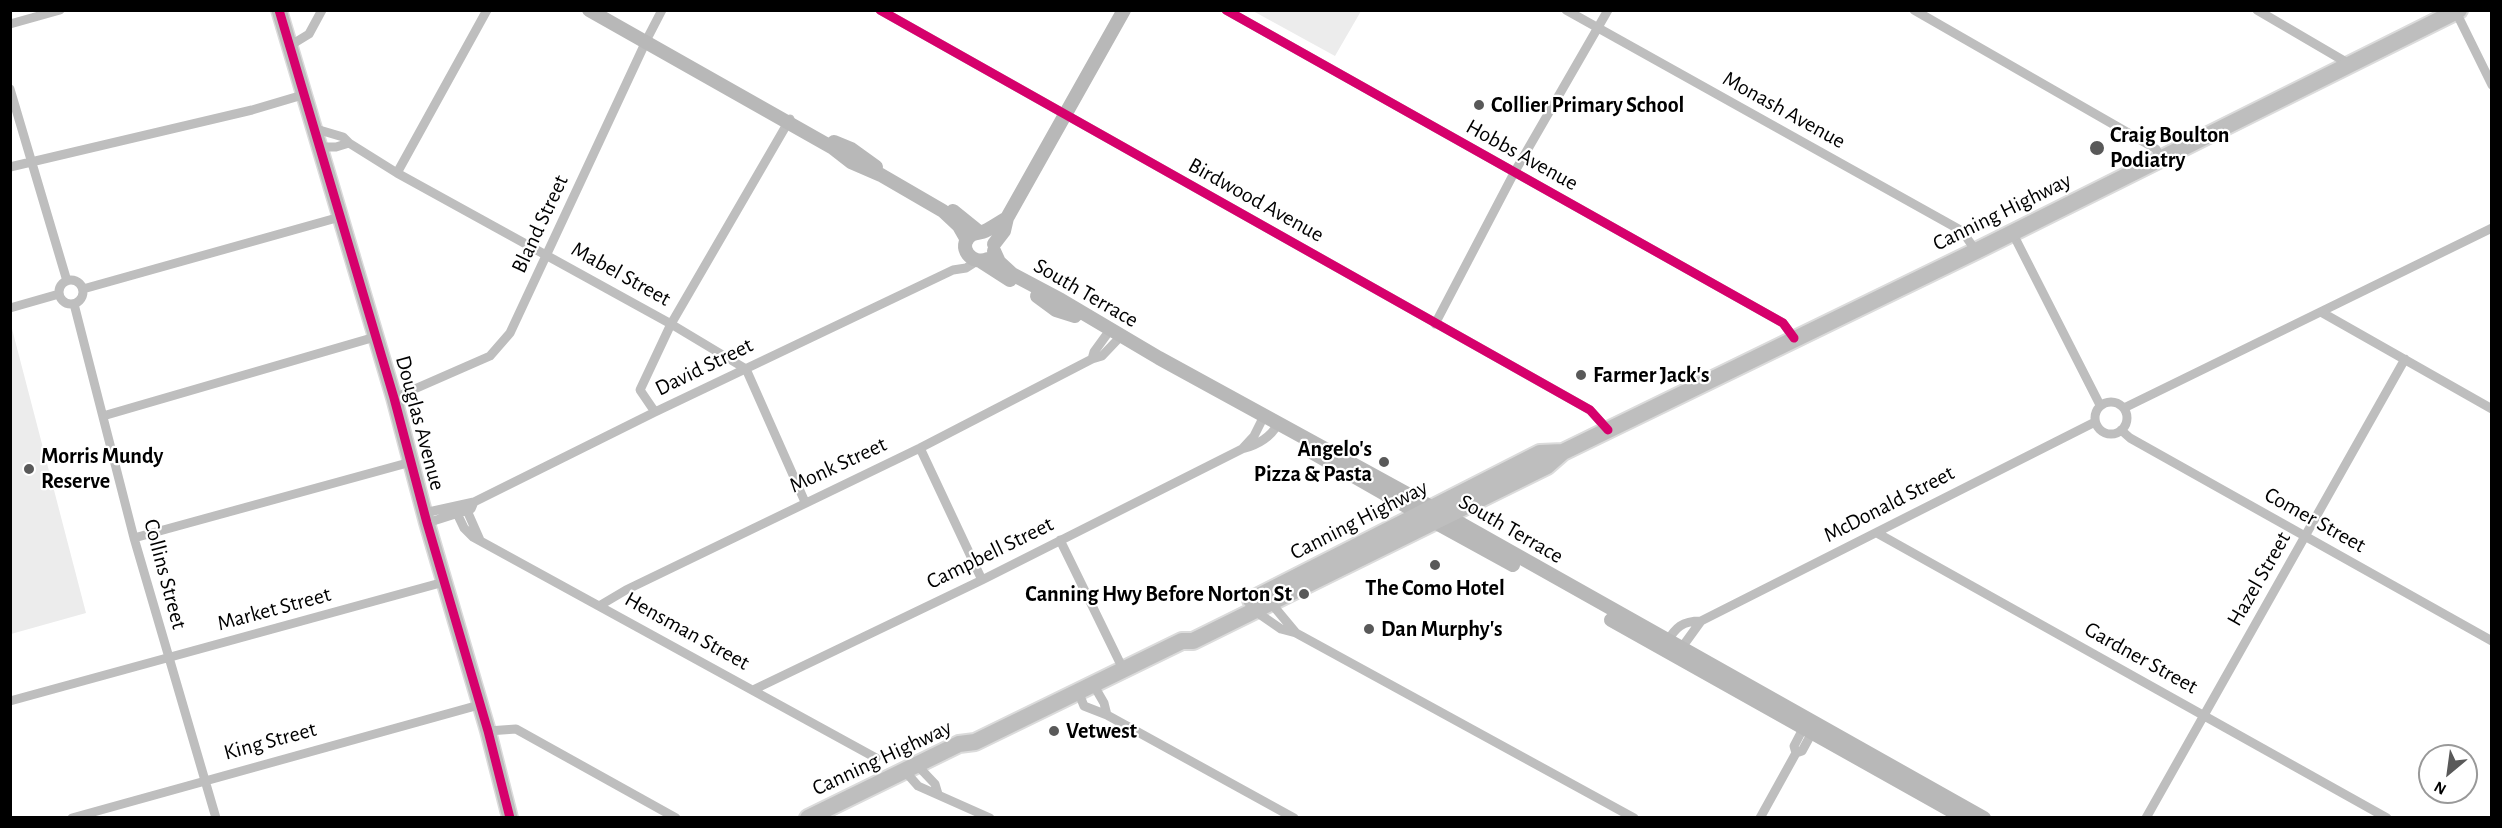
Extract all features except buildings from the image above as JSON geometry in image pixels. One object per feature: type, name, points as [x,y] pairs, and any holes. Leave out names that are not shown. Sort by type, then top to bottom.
[{"type":"highway","name":"Canning Highway","points":[[832,818],[959,744],[975,742],[1182,641],[1193,641],[1271,603],[1540,453],[1563,452],[2457,11]]},
{"type":"highway","name":"Canning Highway","points":[[1182,641],[1187,632],[1432,514]]},
{"type":"highway","name":"Canning Highway","points":[[808,818],[914,771]]},
{"type":"main road","name":"Douglas Avenue","points":[[281,10],[394,398],[425,518],[488,731],[510,818]]},
{"type":"main road","points":[[589,10],[789,120],[858,153],[868,162],[990,236],[994,248]]},
{"type":"main road","points":[[599,10],[646,40]]},
{"type":"main road","points":[[789,120],[851,162],[881,175],[943,211],[959,226],[970,257],[979,261],[989,258],[1004,231],[1007,218],[1124,10]]},
{"type":"main road","points":[[966,246],[972,235],[1007,218]]},
{"type":"main road","name":"South Terrace","points":[[994,248],[999,262],[1012,274],[1061,300],[1114,335]]},
{"type":"main road","name":"South Terrace","points":[[979,261],[1056,310],[1075,316],[1114,335],[1810,727],[1964,818]]},
{"type":"main road","name":"South Terrace","points":[[1810,727],[1984,818]]},
{"type":"street","points":[[10,24],[60,10]]},
{"type":"street","points":[[290,42],[309,34],[322,10]]},
{"type":"street","points":[[396,173],[487,10]]},
{"type":"street","name":"Bland Street","points":[[394,398],[490,356],[510,333],[662,10]]},
{"type":"street","name":"Birdwood Avenue","points":[[880,10],[1590,410],[1608,430]]},
{"type":"street","name":"Hobbs Avenue","points":[[1226,10],[1783,323],[1794,338]]},
{"type":"street","name":"Monash Avenue","points":[[1566,10],[1962,231],[1976,250]]},
{"type":"street","points":[[1435,324],[1514,173],[1608,10]]},
{"type":"street","points":[[1914,10],[2147,143],[2156,149],[2161,159]]},
{"type":"street","points":[[2258,10],[2351,65]]},
{"type":"street","points":[[2457,11],[2492,85]]},
{"type":"street","points":[[10,89],[67,281]]},
{"type":"street","points":[[10,167],[252,110],[306,94]]},
{"type":"street","points":[[655,412],[640,390],[671,324],[789,120]]},
{"type":"street","name":"Mabel Street","points":[[316,129],[343,137],[396,173],[671,324],[746,369]]},
{"type":"street","points":[[321,147],[336,147],[349,143]]},
{"type":"street","points":[[83,289],[340,217]]},
{"type":"street","points":[[2124,408],[2492,228]]},
{"type":"street","points":[[2012,232],[2100,405]]},
{"type":"street","name":"David Street","points":[[952,270],[966,246]]},
{"type":"street","name":"David Street","points":[[425,518],[474,502],[655,412],[952,270],[966,268],[979,261]]},
{"type":"street","points":[[73,280],[83,289],[80,301],[74,304],[62,300],[59,294],[67,281],[73,280]]},
{"type":"street","points":[[10,308],[59,294]]},
{"type":"street","name":"Collins Street","points":[[74,304],[134,538],[216,818]]},
{"type":"street","points":[[2320,312],[2492,409]]},
{"type":"street","name":"Monk Street","points":[[599,606],[626,590],[920,448],[1092,358],[1102,356],[1114,335]]},
{"type":"street","points":[[103,416],[375,337]]},
{"type":"street","name":"Hazel Street","points":[[2146,818],[2405,360]]},
{"type":"street","points":[[746,369],[805,502]]},
{"type":"street","points":[[2111,401],[2124,408],[2127,418],[2121,430],[2116,433],[2105,433],[2095,422],[2096,411],[2100,405],[2111,401]]},
{"type":"street","name":"Campbell Street","points":[[1242,449],[1254,436],[1262,419]]},
{"type":"street","name":"McDonald Street","points":[[1665,645],[1678,625],[1684,622],[1701,621],[2095,422]]},
{"type":"street","name":"Campbell Street","points":[[753,690],[1242,449],[1255,445],[1276,427]]},
{"type":"street","name":"Comer Street","points":[[2121,430],[2130,438],[2492,641]]},
{"type":"street","points":[[920,448],[982,579]]},
{"type":"street","points":[[134,538],[411,462]]},
{"type":"street","name":"Hensman Street","points":[[461,508],[480,540],[876,758]]},
{"type":"street","name":"Gardner Street","points":[[1877,533],[2387,818]]},
{"type":"street","points":[[1060,540],[1123,669]]},
{"type":"street","name":"Market Street","points":[[10,701],[444,582]]},
{"type":"street","points":[[1271,603],[1296,633]]},
{"type":"street","points":[[1255,611],[1281,629],[1296,633],[1634,818]]},
{"type":"street","name":"McDonald Street","points":[[1679,653],[1701,621]]},
{"type":"street","points":[[1086,688],[1104,703],[1107,715]]},
{"type":"street","points":[[1086,688],[1084,706],[1107,715],[1294,818]]},
{"type":"street","name":"King Street","points":[[72,818],[479,705]]},
{"type":"street","points":[[1760,818],[1796,753],[1802,751],[1810,727]]},
{"type":"street","points":[[488,731],[516,729],[676,818]]},
{"type":"street","points":[[914,771],[935,784],[938,794]]},
{"type":"street","points":[[914,771],[918,786],[990,818]]},
{"type":"shaded area","points":[[1253,11],[1361,11],[1335,56]]},
{"type":"shaded area","name":"Morris Mundy Reserve","points":[[11,325],[86,613],[10,634]]},
{"type":"cycle path","points":[[279,10],[394,398],[427,523],[488,731],[510,818]]},
{"type":"cycle path","points":[[880,10],[1590,410],[1608,430]]},
{"type":"cycle path","points":[[1226,10],[1783,323],[1794,338]]},
{"type":"place","name":"Collier Primary School","points":[[1479,105]]},
{"type":"place","name":"Craig Boulton Podiatry","points":[[2097,148]]},
{"type":"place","name":"Farmer Jack's","points":[[1581,375]]},
{"type":"place","name":"Angelo's Pizza & Pasta","points":[[1384,462]]},
{"type":"place","name":"Morris Mundy Reserve","points":[[29,469]]},
{"type":"place","name":"The Como Hotel","points":[[1435,565]]},
{"type":"place","name":"Canning Hwy Before Norton St","points":[[1304,594]]},
{"type":"place","name":"Dan Murphy's","points":[[1369,629]]},
{"type":"place","name":"Vetwest","points":[[1054,731]]}]
